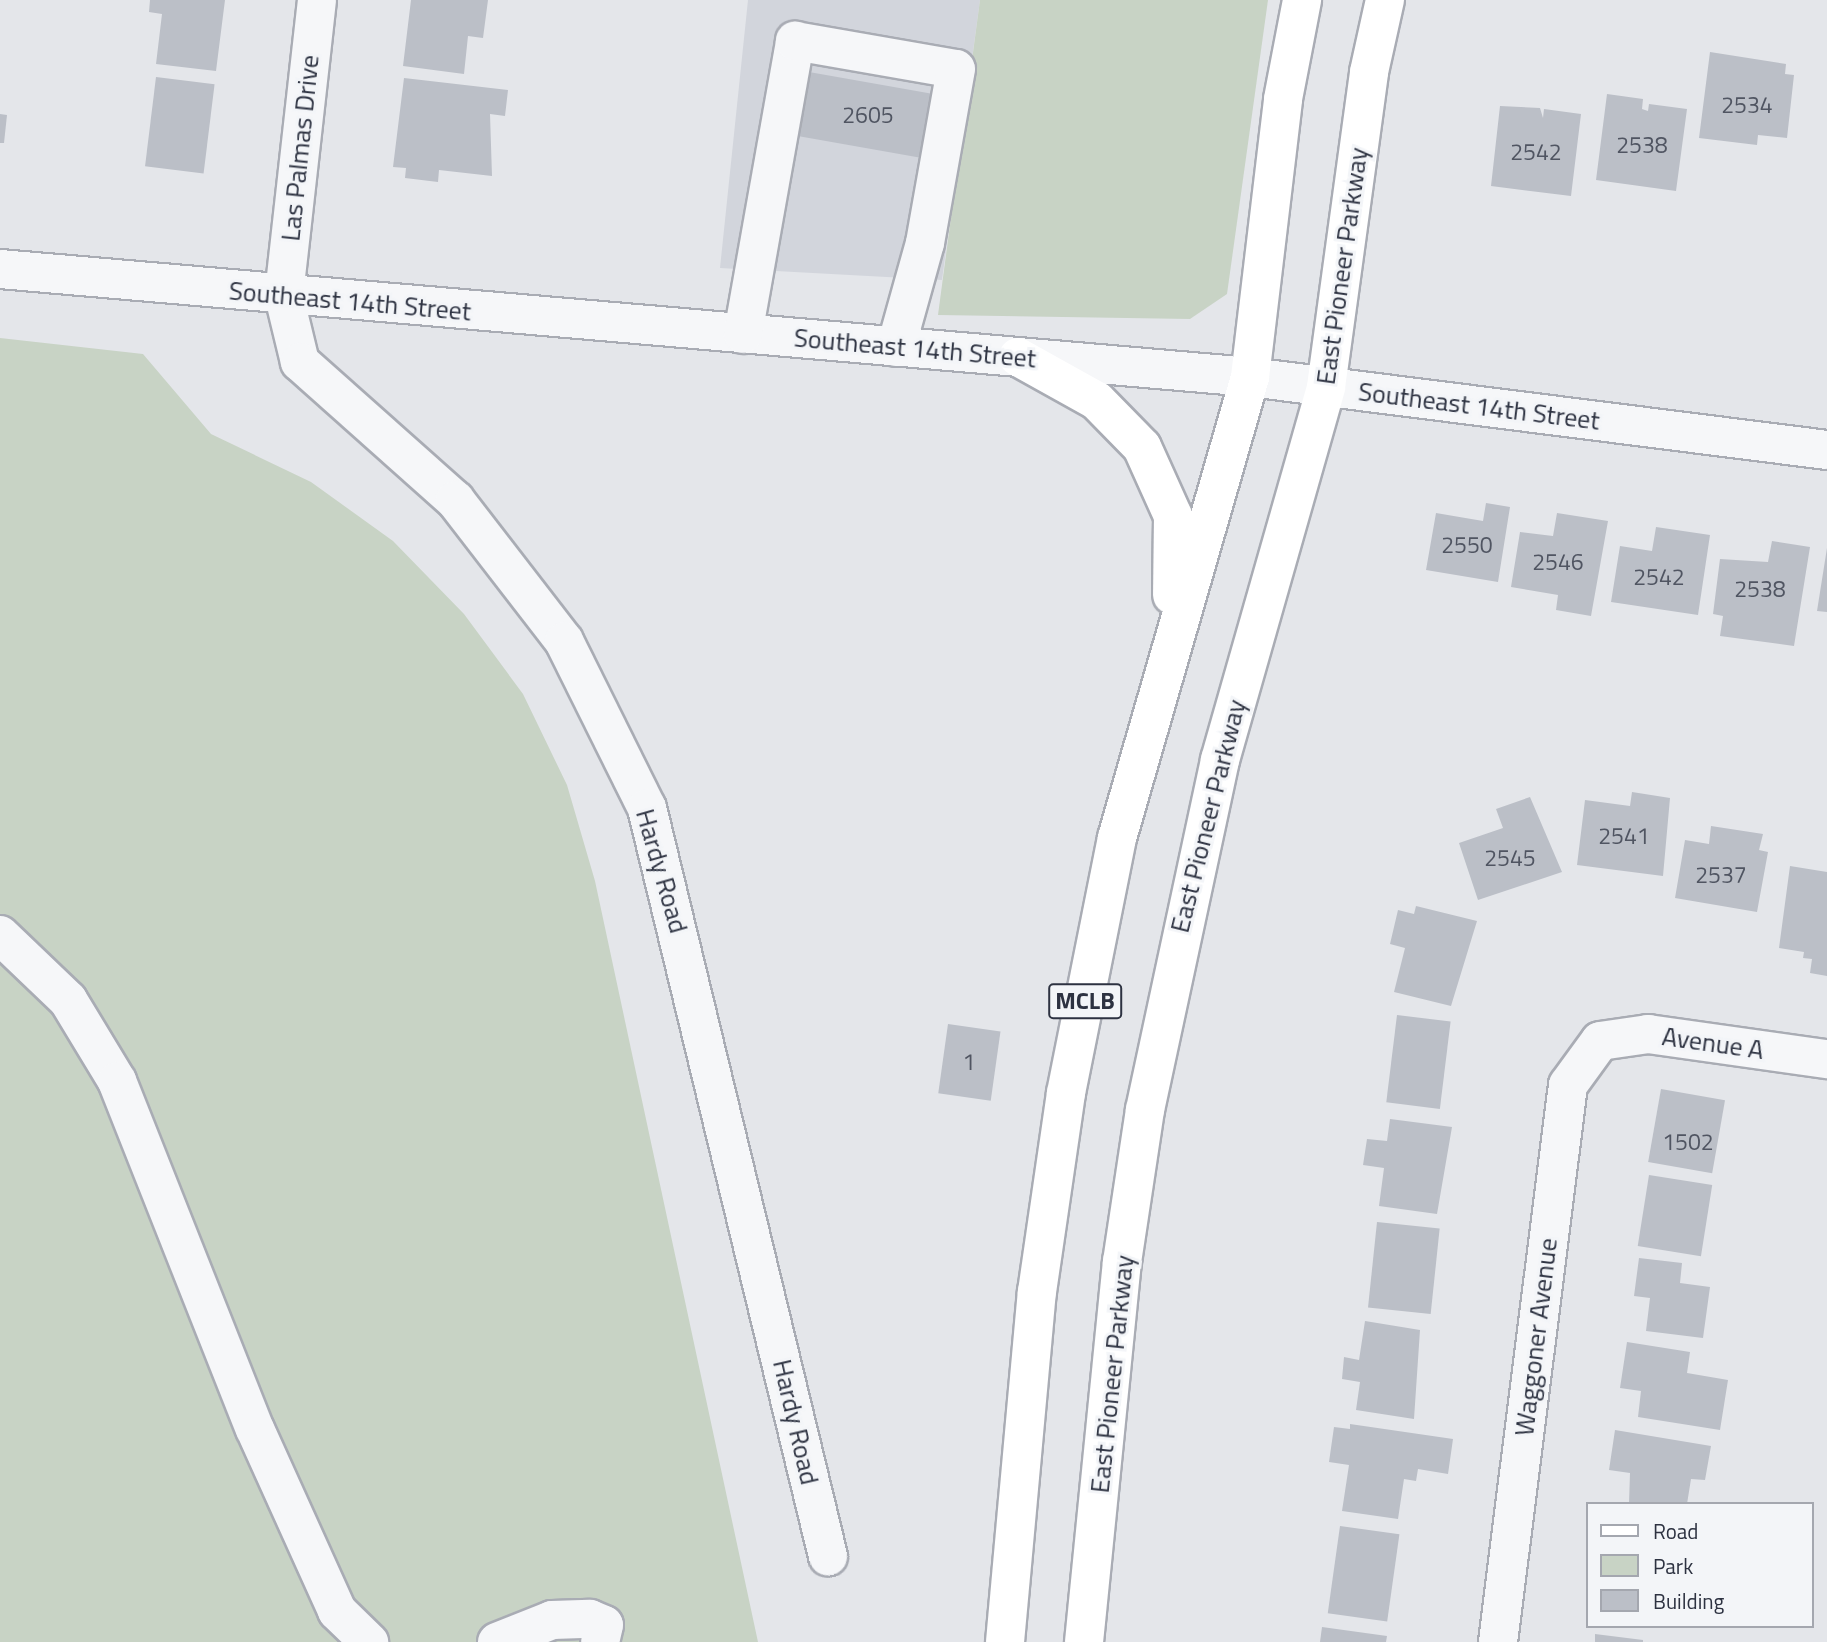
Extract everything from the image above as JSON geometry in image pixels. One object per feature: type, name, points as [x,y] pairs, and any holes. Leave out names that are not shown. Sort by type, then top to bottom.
[{"type":"main road","points":[[1250,377],[1283,99],[1303,0]]},
{"type":"main road","name":"East Pioneer Parkway","points":[[1084,1642],[1122,1262],[1182,912],[1326,387],[1369,72],[1385,0]]},
{"type":"main road","points":[[1018,357],[1097,401],[1142,447],[1173,516],[1171,642]]},
{"type":"main road","name":"MCLB","points":[[1005,1642],[1037,1292],[1066,1093],[1117,838],[1171,642],[1250,377]]},
{"type":"street","name":"Las Palmas Drive","points":[[284,296],[317,0]]},
{"type":"street","points":[[743,334],[795,41],[956,69],[925,243],[896,347]]},
{"type":"street","name":"Southeast 14th Street","points":[[0,269],[284,296],[1250,377],[1827,450]]},
{"type":"street","name":"Hardy Road","points":[[284,296],[300,362],[455,500],[564,641],[648,808],[828,1556]]},
{"type":"street","points":[[0,935],[68,1000],[117,1081],[255,1429],[337,1611],[369,1642]]},
{"type":"street","name":"Avenue A","points":[[1600,1041],[1648,1034],[1827,1059]]},
{"type":"street","name":"Waggoner Avenue","points":[[1498,1642],[1568,1085],[1600,1041]]},
{"type":"street","points":[[497,1642],[552,1620],[590,1619],[604,1625],[600,1642]]},
{"type":"shaded area","points":[[748,0],[980,0],[942,280],[720,268]]},
{"type":"green space","points":[[980,0],[1268,0],[1227,294],[1190,319],[938,315]]},
{"type":"green space","points":[[0,338],[143,354],[211,434],[311,482],[393,541],[464,614],[523,694],[567,785],[595,881],[758,1642],[0,1642]]},
{"type":"building","points":[[150,0],[225,0],[216,71],[156,64],[162,14],[149,12]]},
{"type":"building","points":[[411,0],[488,0],[483,38],[468,36],[464,74],[403,66]]},
{"type":"building","points":[[1710,52],[1786,64],[1785,74],[1794,75],[1787,138],[1758,135],[1757,145],[1699,138]]},
{"type":"building","points":[[809,72],[939,95],[928,159],[798,136]]},
{"type":"building","points":[[156,77],[215,84],[204,174],[145,166]]},
{"type":"building","points":[[404,78],[508,90],[505,116],[490,114],[492,176],[439,170],[438,182],[405,178],[406,168],[393,167]]},
{"type":"building","points":[[1607,94],[1643,99],[1642,109],[1648,111],[1649,104],[1687,109],[1676,191],[1596,180]]},
{"type":"building","points":[[1500,106],[1540,108],[1543,118],[1544,109],[1581,114],[1571,196],[1491,186]]},
{"type":"building","points":[[0,114],[7,115],[4,143],[0,143]]},
{"type":"building","points":[[1486,503],[1510,507],[1498,582],[1426,570],[1436,513],[1483,521]]},
{"type":"building","points":[[1557,513],[1608,521],[1591,616],[1556,610],[1558,595],[1511,587],[1520,532],[1553,536]]},
{"type":"building","points":[[1656,527],[1710,535],[1698,615],[1611,602],[1620,546],[1652,551]]},
{"type":"building","points":[[1772,541],[1810,547],[1794,646],[1720,636],[1723,616],[1713,614],[1720,559],[1768,562]]},
{"type":"building","points":[[1827,548],[1827,612],[1817,611]]},
{"type":"building","points":[[1632,792],[1670,798],[1663,876],[1577,865],[1585,800],[1630,806]]},
{"type":"building","points":[[1530,797],[1562,872],[1478,900],[1459,843],[1503,828],[1496,809]]},
{"type":"building","points":[[1711,826],[1763,834],[1759,850],[1768,852],[1757,912],[1675,898],[1685,840],[1709,844]]},
{"type":"building","points":[[1790,866],[1827,872],[1827,976],[1810,973],[1812,959],[1803,958],[1804,952],[1779,948]]},
{"type":"building","points":[[1416,906],[1477,921],[1451,1006],[1394,992],[1405,948],[1390,944],[1398,910],[1414,914]]},
{"type":"building","points":[[1397,1015],[1451,1022],[1440,1109],[1386,1102]]},
{"type":"building","points":[[948,1024],[1000,1031],[991,1101],[938,1093]]},
{"type":"building","points":[[1661,1089],[1725,1100],[1712,1173],[1648,1162]]},
{"type":"building","points":[[1390,1119],[1452,1127],[1437,1214],[1379,1206],[1384,1168],[1363,1165],[1367,1139],[1387,1141]]},
{"type":"building","points":[[1649,1175],[1712,1185],[1701,1256],[1638,1246]]},
{"type":"building","points":[[1377,1222],[1440,1229],[1431,1314],[1368,1308]]},
{"type":"building","points":[[1639,1258],[1682,1263],[1680,1283],[1710,1287],[1703,1338],[1646,1331],[1650,1298],[1634,1296]]},
{"type":"building","points":[[1365,1321],[1420,1330],[1414,1419],[1356,1410],[1360,1382],[1342,1379],[1344,1357],[1359,1360]]},
{"type":"building","points":[[1627,1342],[1690,1352],[1687,1373],[1728,1380],[1720,1430],[1638,1417],[1641,1391],[1620,1388]]},
{"type":"building","points":[[1350,1424],[1453,1439],[1448,1474],[1418,1469],[1416,1481],[1404,1479],[1398,1519],[1342,1511],[1349,1465],[1329,1462],[1334,1427],[1350,1429]]},
{"type":"building","points":[[1615,1430],[1711,1446],[1705,1480],[1691,1479],[1687,1502],[1629,1502],[1630,1473],[1609,1470]]},
{"type":"building","points":[[1340,1526],[1399,1534],[1387,1621],[1328,1613]]},
{"type":"building","points":[[1322,1627],[1387,1636],[1386,1642],[1320,1642]]},
{"type":"building","points":[[1595,1634],[1643,1640],[1643,1642],[1595,1642]]}]
